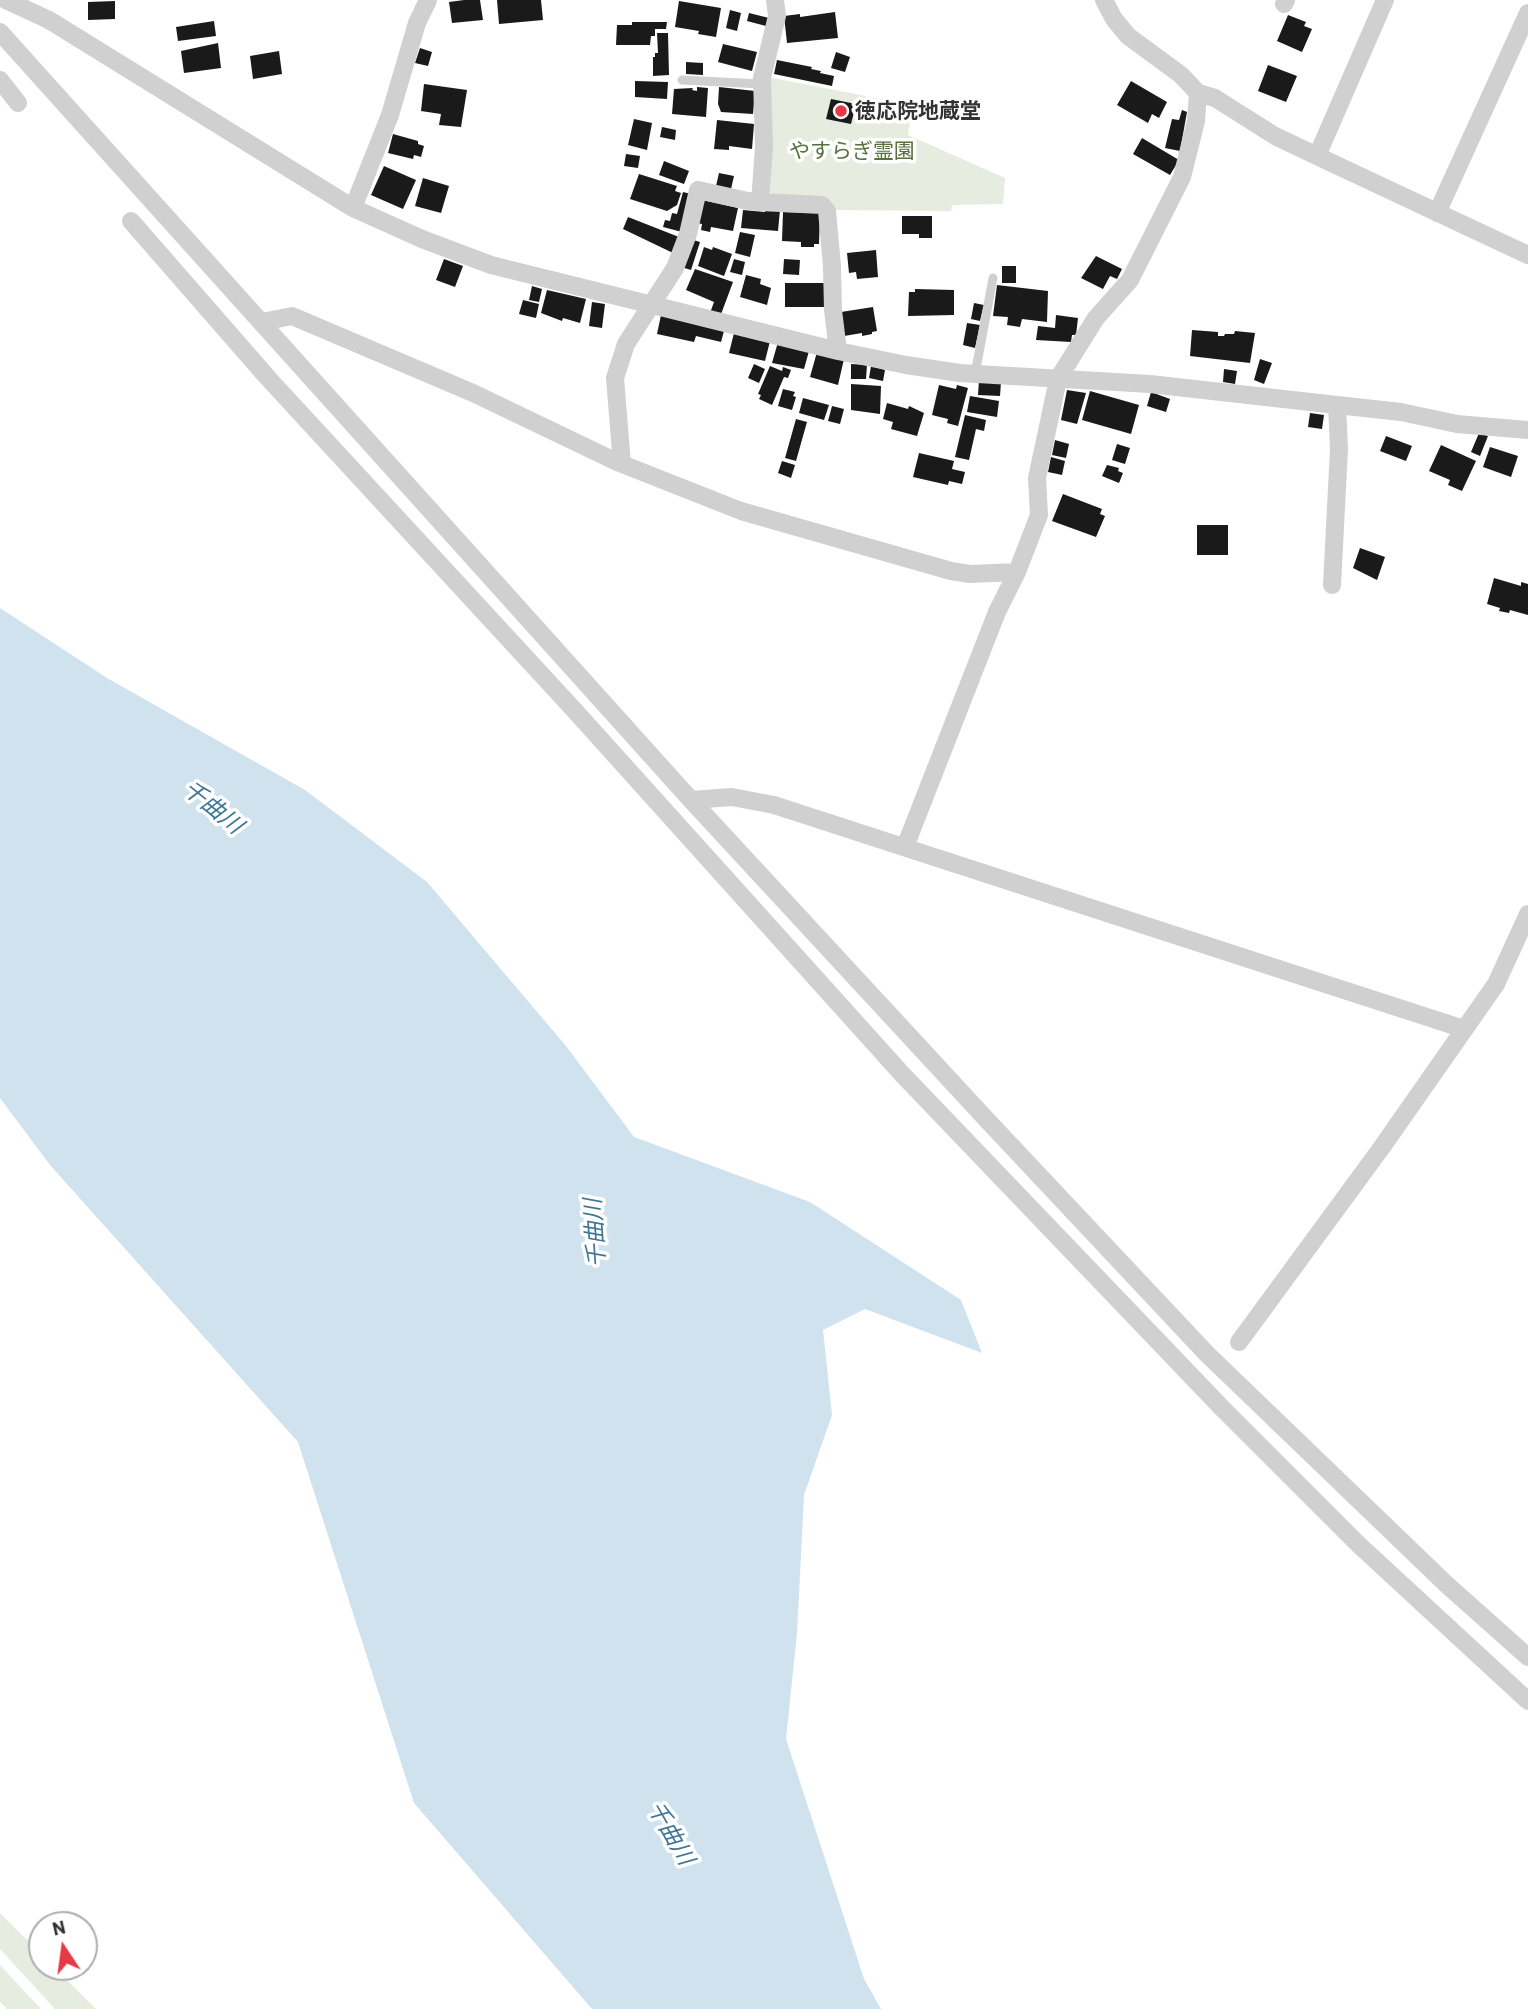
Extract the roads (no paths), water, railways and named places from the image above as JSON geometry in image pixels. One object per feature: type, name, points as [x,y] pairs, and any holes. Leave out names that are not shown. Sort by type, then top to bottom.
[{"type":"street","points":[[6,0],[49,20],[353,208],[422,239],[491,265],[838,351],[906,365],[975,374],[1150,384],[1401,412],[1457,424],[1528,430]]},
{"type":"street","points":[[353,208],[390,115],[417,23],[428,0]]},
{"type":"street","points":[[760,202],[764,148],[762,84],[777,16],[775,0]]},
{"type":"street","points":[[1104,0],[1114,19],[1128,36],[1181,75],[1198,93],[1215,98],[1275,136],[1528,255]]},
{"type":"street","points":[[1317,156],[1385,0]]},
{"type":"street","points":[[1437,213],[1528,13]]},
{"type":"street","points":[[0,32],[691,800],[1207,1354],[1446,1584],[1528,1657]]},
{"type":"street","points":[[0,80],[18,103],[0,93]]},
{"type":"street","points":[[905,848],[1038,514],[1037,478],[1058,379],[1096,318],[1130,280],[1182,177],[1196,121],[1198,93]]},
{"type":"street","points":[[622,464],[615,378],[626,344],[675,268],[688,234],[698,190],[748,201],[822,205],[827,211],[832,266],[832,310],[838,351]]},
{"type":"street","points":[[131,221],[268,378],[576,712],[902,1074],[1222,1408],[1358,1544],[1528,1701]]},
{"type":"street","points":[[262,322],[292,316],[473,393],[622,464],[741,510],[951,571],[1017,572]]},
{"type":"street","points":[[1332,585],[1339,449],[1337,405]]},
{"type":"street","points":[[691,800],[732,797],[774,805],[1464,1029]]},
{"type":"street","points":[[1239,1342],[1382,1147],[1496,984],[1528,914]]},
{"type":"lane","points":[[682,80],[762,84]]},
{"type":"lane","points":[[975,374],[993,278]]},
{"type":"water","name":"千曲川","points":[[0,608],[107,678],[305,790],[427,882],[566,1046],[634,1137],[810,1202],[961,1300],[982,1353],[865,1309],[823,1330],[832,1415],[804,1495],[797,1633],[786,1739],[864,1979],[881,2009],[592,2009],[414,1803],[298,1442],[50,1165],[0,1098]]},
{"type":"place","name":"徳応院地蔵堂","points":[[841,111]]},
{"type":"park label","name":"やすらぎ霊園","points":[[852,151]]}]
